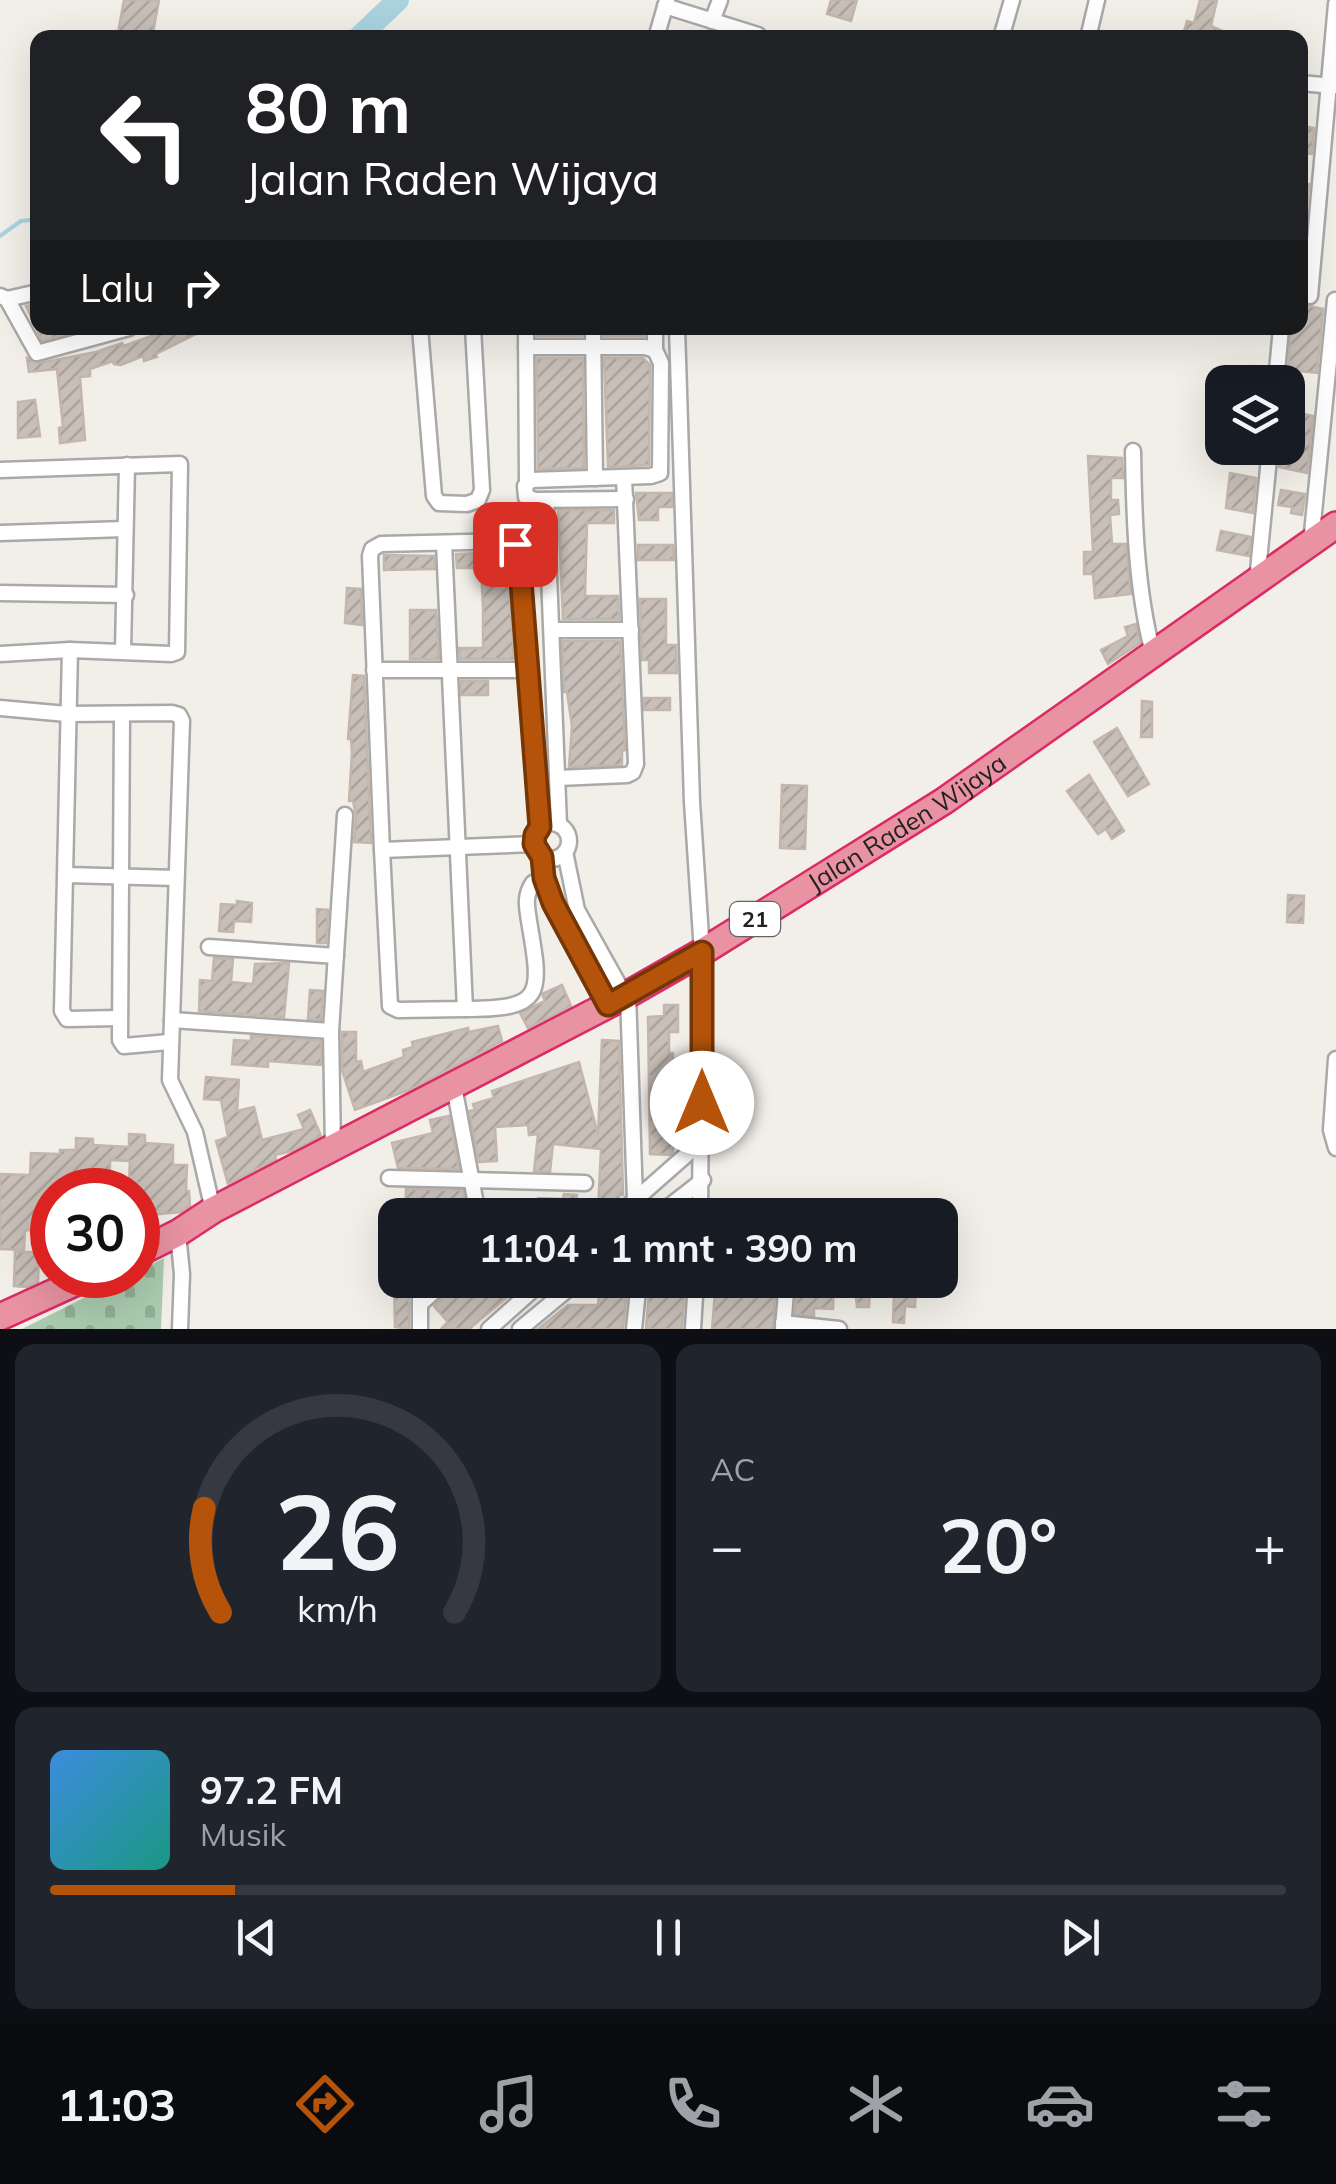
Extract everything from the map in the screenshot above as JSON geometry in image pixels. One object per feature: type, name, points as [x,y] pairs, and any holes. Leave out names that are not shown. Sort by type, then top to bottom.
[{"type":"highway","name":"Jalan Raden Wijaya","points":[[160,1242],[213,1210],[702,952],[944,802],[1336,526]]},
{"type":"highway","points":[[0,1317],[42,1298]]},
{"type":"street","points":[[712,21],[720,0]]},
{"type":"street","points":[[1003,30],[1012,0]]},
{"type":"street","points":[[1090,30],[1098,0]]},
{"type":"street","points":[[658,30],[666,3],[742,30]]},
{"type":"street","points":[[1308,275],[1330,128],[1336,4]]},
{"type":"street","points":[[1317,214],[1336,217]]},
{"type":"street","points":[[30,293],[3,298],[37,353],[103,335]]},
{"type":"street","points":[[1308,296],[1335,300],[1311,544]]},
{"type":"street","points":[[421,335],[434,496],[439,502],[466,504],[478,500],[482,490],[473,335]]},
{"type":"street","points":[[526,335],[526,497],[626,499]]},
{"type":"street","points":[[593,335],[596,478]]},
{"type":"street","points":[[526,482],[660,473],[661,363],[655,350],[655,335]]},
{"type":"street","points":[[677,335],[692,802],[702,952],[701,1198]]},
{"type":"street","points":[[1278,365],[1280,335]]},
{"type":"street","points":[[526,347],[655,350]]},
{"type":"street","points":[[1133,451],[1145,624],[1154,653]]},
{"type":"street","points":[[0,470],[180,464],[177,652],[70,650],[0,654]]},
{"type":"street","points":[[124,651],[126,465]]},
{"type":"street","points":[[1257,582],[1268,465]]},
{"type":"street","points":[[558,778],[633,772],[636,764],[624,477]]},
{"type":"street","points":[[546,500],[559,825],[568,837],[566,852],[579,933]]},
{"type":"street","points":[[0,532],[126,529]]},
{"type":"street","points":[[444,543],[464,1009]]},
{"type":"street","points":[[544,878],[532,882],[526,900],[535,972],[531,995],[524,1003],[508,1009],[398,1010],[390,1006],[372,548],[382,544],[515,544],[519,555],[540,827],[535,835],[553,903],[579,933],[620,998],[637,1198]]},
{"type":"street","points":[[0,594],[126,595]]},
{"type":"street","points":[[552,630],[631,630]]},
{"type":"street","points":[[70,650],[62,1011],[68,1019],[118,1018]]},
{"type":"street","points":[[374,670],[528,670]]},
{"type":"street","points":[[0,708],[67,714],[172,713],[179,714],[182,721],[170,1080],[194,1132],[213,1210]]},
{"type":"street","points":[[122,715],[120,1040],[124,1046],[169,1042]]},
{"type":"street","points":[[333,1150],[331,1031],[345,815]]},
{"type":"street","points":[[540,827],[559,825]]},
{"type":"street","points":[[382,850],[538,850],[555,859],[566,852]]},
{"type":"street","points":[[68,875],[176,878]]},
{"type":"street","points":[[209,947],[336,956]]},
{"type":"street","points":[[172,1020],[331,1031]]},
{"type":"street","points":[[1336,1060],[1331,1130],[1336,1148]]},
{"type":"street","points":[[454,1086],[475,1198]]},
{"type":"street","points":[[648,1198],[702,1141]]},
{"type":"street","points":[[388,1178],[585,1183]]},
{"type":"street","points":[[680,1198],[703,1180]]},
{"type":"street","points":[[178,1233],[182,1274],[180,1329]]},
{"type":"street","points":[[420,1298],[420,1329]]},
{"type":"street","points":[[420,1304],[427,1298]]},
{"type":"street","points":[[490,1329],[524,1298]]},
{"type":"street","points":[[520,1329],[557,1298]]},
{"type":"street","points":[[634,1329],[637,1298]]},
{"type":"street","points":[[694,1329],[695,1298]]},
{"type":"street","points":[[785,1298],[783,1326],[839,1329]]},
{"type":"green space","points":[[164,1258],[161,1329],[22,1329],[83,1298],[160,1298],[160,1260]]},
{"type":"building","points":[[124,0],[159,0],[153,30],[118,30]]},
{"type":"building","points":[[831,0],[857,0],[851,21],[827,14]]},
{"type":"building","points":[[1200,0],[1217,0],[1211,26],[1220,30],[1184,30],[1187,21],[1194,23]]},
{"type":"building","points":[[1308,127],[1314,128],[1312,154],[1308,154]]},
{"type":"building","points":[[1308,306],[1323,309],[1317,373],[1305,372],[1305,365],[1288,365],[1290,335],[1308,335]]},
{"type":"building","points":[[39,335],[64,335],[42,341]]},
{"type":"building","points":[[154,335],[194,335],[156,354],[157,357],[144,361],[143,356],[121,365],[113,361],[90,369],[90,376],[80,377],[85,440],[60,443],[59,428],[63,427],[57,369],[29,372],[27,358],[39,363],[122,343],[124,346]]},
{"type":"building","points":[[537,358],[583,358],[584,468],[538,469]]},
{"type":"building","points":[[604,358],[643,358],[650,365],[649,465],[608,467]]},
{"type":"building","points":[[35,400],[40,436],[18,438],[18,402]]},
{"type":"building","points":[[1305,414],[1313,416],[1307,473],[1279,467],[1305,465]]},
{"type":"building","points":[[1088,456],[1122,458],[1123,478],[1111,478],[1111,500],[1118,500],[1119,514],[1110,515],[1112,544],[1126,544],[1131,594],[1095,598],[1093,574],[1084,574],[1084,552],[1093,552]]},
{"type":"building","points":[[1230,473],[1256,478],[1253,513],[1226,508]]},
{"type":"building","points":[[1281,490],[1305,494],[1302,515],[1291,513],[1292,507],[1278,505]]},
{"type":"building","points":[[636,493],[672,493],[672,507],[658,507],[658,520],[639,520]]},
{"type":"building","points":[[558,510],[614,510],[614,523],[587,523],[585,596],[618,596],[619,619],[563,619]]},
{"type":"building","points":[[1221,531],[1251,537],[1249,556],[1217,550]]},
{"type":"building","points":[[638,545],[673,545],[674,560],[638,560]]},
{"type":"building","points":[[507,552],[514,659],[460,659],[459,648],[483,648],[483,607],[481,568],[457,568],[456,554]]},
{"type":"building","points":[[384,555],[434,556],[435,569],[384,570]]},
{"type":"building","points":[[347,588],[361,589],[362,625],[345,623]]},
{"type":"building","points":[[640,599],[666,599],[666,645],[676,645],[677,673],[649,673],[649,660],[642,660]]},
{"type":"building","points":[[410,610],[436,610],[439,659],[410,659]]},
{"type":"building","points":[[1136,624],[1140,643],[1108,664],[1101,650],[1128,636],[1125,627]]},
{"type":"building","points":[[562,641],[620,641],[625,750],[622,765],[569,767],[572,726],[564,692]]},
{"type":"building","points":[[353,675],[364,676],[371,843],[354,842],[356,815],[353,801],[349,801]]},
{"type":"building","points":[[461,681],[488,681],[488,695],[461,695]]},
{"type":"building","points":[[644,698],[670,698],[670,710],[644,710]]},
{"type":"building","points":[[1142,701],[1152,702],[1152,737],[1141,737]]},
{"type":"building","points":[[1117,728],[1149,784],[1128,796],[1094,742]]},
{"type":"building","points":[[1089,775],[1124,831],[1112,839],[1106,829],[1098,834],[1067,791]]},
{"type":"building","points":[[782,785],[807,786],[805,849],[780,848]]},
{"type":"building","points":[[1288,895],[1304,896],[1303,923],[1287,922]]},
{"type":"building","points":[[237,901],[252,903],[251,922],[234,921],[233,932],[219,931],[221,904],[237,905]]},
{"type":"building","points":[[317,909],[328,910],[326,943],[317,943]]},
{"type":"building","points":[[214,958],[233,959],[231,982],[253,984],[255,964],[289,963],[284,1017],[199,1011],[200,980],[212,981]]},
{"type":"building","points":[[562,985],[571,1006],[528,1028],[520,1013],[545,1001],[542,994]]},
{"type":"building","points":[[310,990],[323,991],[321,1020],[308,1019]]},
{"type":"building","points":[[664,1005],[678,1005],[678,1032],[669,1032],[669,1053],[673,1053],[676,1069],[670,1155],[650,1154],[648,1017],[664,1016]]},
{"type":"building","points":[[498,1026],[502,1041],[409,1090],[355,1110],[342,1070],[342,1032],[356,1032],[356,1062],[361,1061],[363,1072],[404,1057],[403,1050],[413,1047],[412,1042],[468,1028],[469,1032]]},
{"type":"building","points":[[251,1036],[321,1041],[321,1065],[268,1061],[268,1067],[232,1064],[234,1040],[251,1041]]},
{"type":"building","points":[[602,1040],[619,1041],[623,1195],[619,1198],[599,1198],[601,1149],[553,1144],[550,1172],[534,1171],[538,1134],[529,1135],[528,1125],[495,1127],[497,1161],[479,1162],[469,1111],[475,1110],[473,1104],[494,1098],[492,1091],[579,1062],[598,1135]]},
{"type":"building","points":[[206,1077],[239,1080],[237,1111],[254,1107],[262,1140],[304,1129],[298,1115],[310,1110],[321,1136],[275,1155],[276,1159],[228,1184],[216,1141],[228,1137],[221,1100],[204,1099]]},
{"type":"building","points":[[449,1116],[459,1169],[398,1168],[392,1143],[433,1133],[430,1120]]},
{"type":"building","points":[[129,1134],[145,1135],[145,1143],[173,1145],[173,1165],[187,1165],[190,1206],[181,1212],[160,1214],[160,1168],[130,1168],[130,1161],[110,1160],[110,1168],[30,1168],[31,1153],[76,1150],[76,1138],[93,1139],[93,1145],[129,1147]]},
{"type":"building","points":[[0,1174],[30,1175],[30,1230],[25,1230],[24,1250],[0,1249]]},
{"type":"building","points":[[406,1189],[463,1190],[464,1198],[406,1198]]},
{"type":"building","points":[[15,1252],[30,1252],[30,1286],[14,1286]]},
{"type":"building","points":[[394,1298],[409,1298],[409,1329],[395,1327]]},
{"type":"building","points":[[442,1298],[506,1298],[469,1329],[441,1329],[448,1322],[434,1306]]},
{"type":"building","points":[[599,1298],[626,1298],[623,1329],[538,1329],[568,1305],[598,1305]]},
{"type":"building","points":[[649,1298],[684,1298],[682,1329],[646,1329]]},
{"type":"building","points":[[715,1298],[775,1298],[773,1329],[712,1329]]},
{"type":"building","points":[[796,1298],[833,1298],[833,1309],[814,1308],[814,1316],[795,1314]]},
{"type":"building","points":[[856,1298],[870,1298],[869,1307],[857,1307]]},
{"type":"building","points":[[894,1298],[915,1298],[915,1307],[905,1306],[904,1323],[893,1322]]},
{"type":"waterway","points":[[366,30],[398,0]]},
{"type":"waterway","points":[[0,236],[21,221],[30,220]]},
{"type":"route","points":[[515,544],[519,555],[540,827],[534,844],[542,857],[547,889],[608,1005],[702,952],[702,1103]]}]
